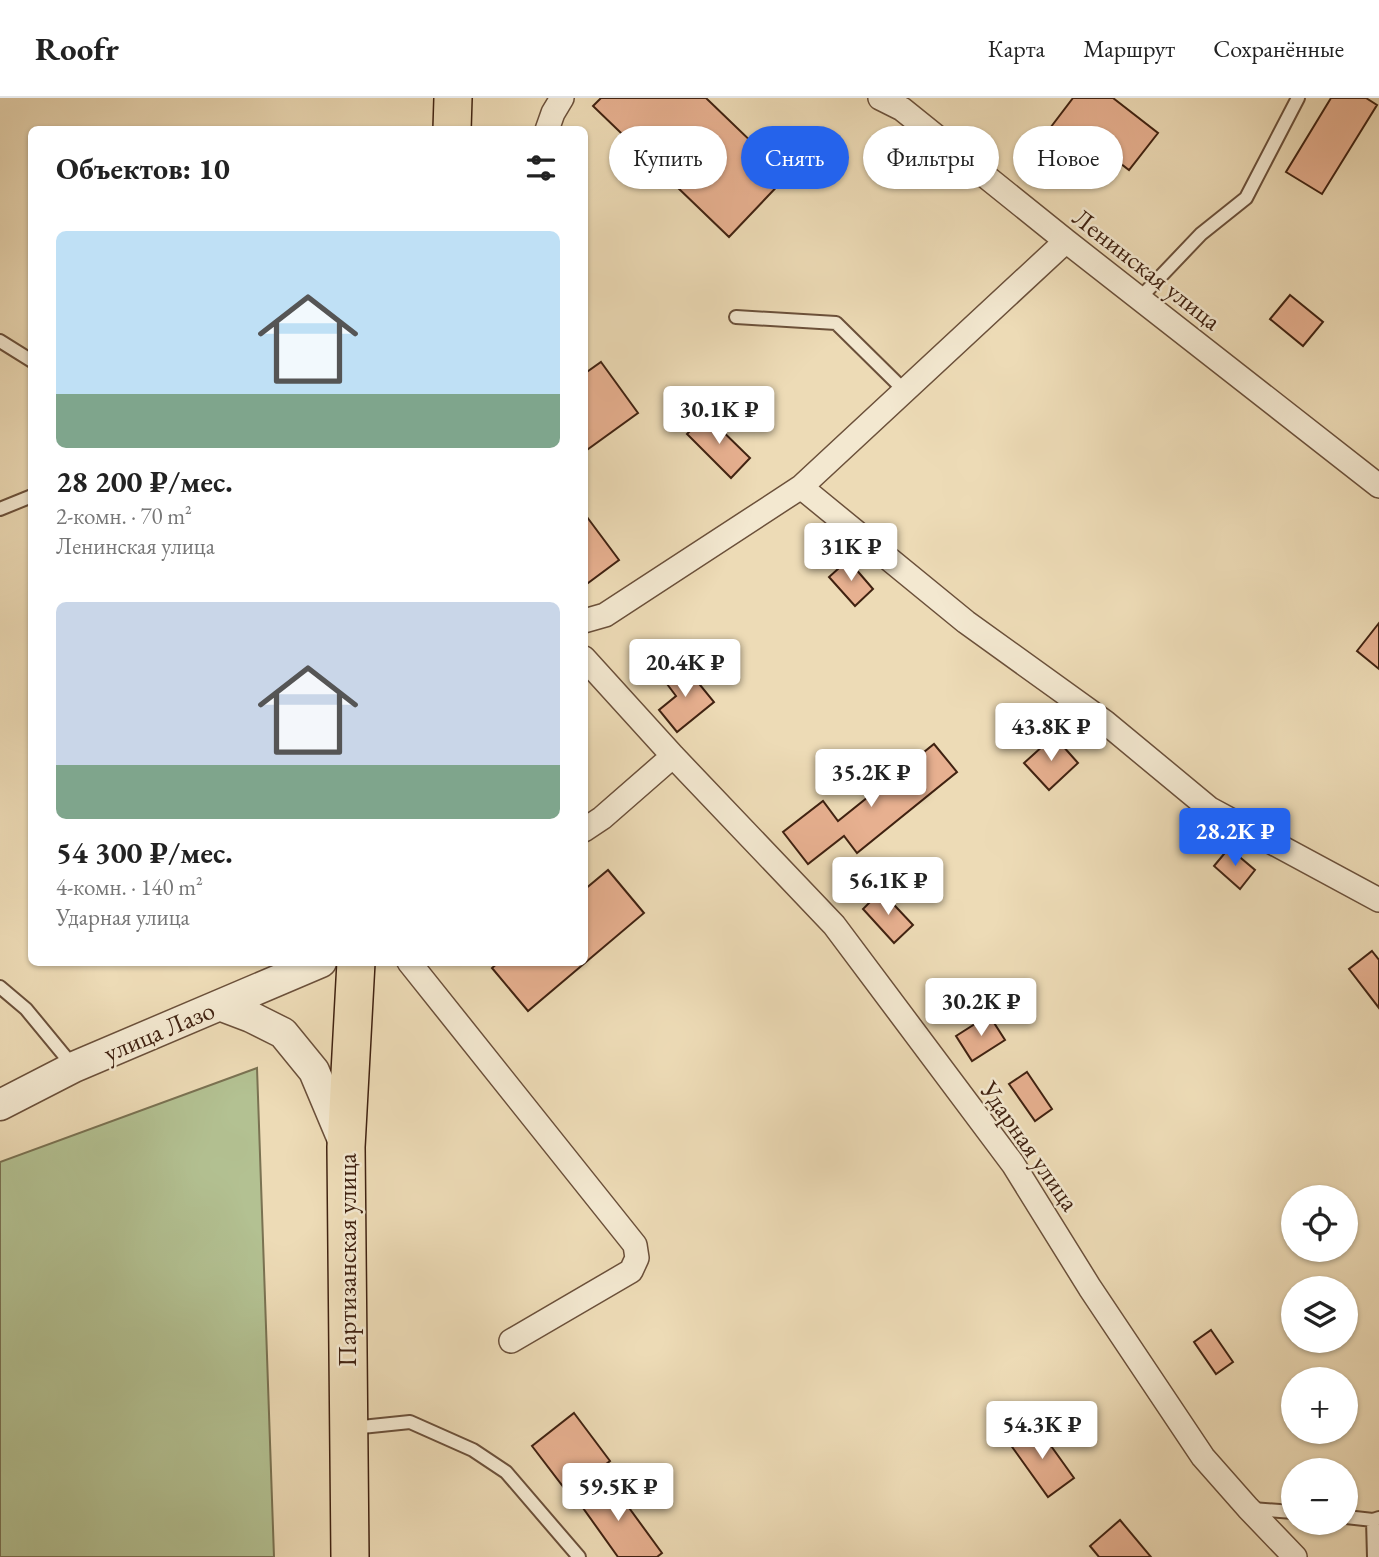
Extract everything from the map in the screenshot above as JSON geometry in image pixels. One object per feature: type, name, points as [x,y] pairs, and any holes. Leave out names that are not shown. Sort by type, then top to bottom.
[{"type":"main road","points":[[452,126],[453,98]]},
{"type":"main road","name":"Партизанская улица","points":[[350,1557],[346,1147],[355,966]]},
{"type":"street","name":"Ленинская улица","points":[[880,98],[902,109],[1066,241],[1379,485]]},
{"type":"street","points":[[588,620],[605,615],[801,487],[1066,241]]},
{"type":"street","points":[[801,487],[966,622],[1105,722],[1210,808],[1379,900]]},
{"type":"street","name":"Ударная улица","points":[[588,662],[834,925],[1013,1164],[1090,1288],[1203,1457],[1295,1557]]},
{"type":"street","points":[[588,827],[673,756]]},
{"type":"street","name":"улица Лазо","points":[[0,1105],[74,1067],[312,966]]},
{"type":"street","points":[[412,966],[635,1245],[636,1258],[631,1271],[511,1340]]},
{"type":"street","points":[[222,1006],[283,1033],[314,1071],[346,1147]]},
{"type":"lane","points":[[1140,298],[1201,234],[1246,198],[1298,98]]},
{"type":"lane","points":[[736,317],[836,323],[905,391]]},
{"type":"lane","points":[[0,341],[28,358]]},
{"type":"lane","points":[[0,509],[28,498]]},
{"type":"lane","points":[[0,987],[26,1009],[74,1067]]},
{"type":"lane","points":[[349,1428],[410,1422],[473,1450],[506,1472],[579,1557]]},
{"type":"lane","points":[[1248,1508],[1281,1511]]},
{"type":"lane","points":[[1358,1518],[1376,1519],[1374,1557]]},
{"type":"green space","points":[[257,1068],[274,1557],[0,1557],[0,1162]]},
{"type":"building","points":[[601,98],[706,98],[741,132],[741,189],[775,189],[729,237],[679,189],[727,189],[727,126],[614,126],[593,106]]},
{"type":"building","points":[[1073,98],[1113,98],[1158,133],[1129,170],[1123,165],[1123,126],[1052,126]]},
{"type":"building","points":[[1331,98],[1366,98],[1377,105],[1322,194],[1286,172]]},
{"type":"building","points":[[1290,295],[1323,322],[1303,346],[1270,319]]},
{"type":"building","points":[[601,362],[638,413],[588,449],[588,371]]},
{"type":"building","points":[[706,415],[750,458],[731,478],[687,434]]},
{"type":"building","points":[[588,518],[619,560],[588,583]]},
{"type":"building","points":[[848,560],[873,589],[855,606],[829,577]]},
{"type":"building","points":[[1379,623],[1379,669],[1357,651]]},
{"type":"building","points":[[683,664],[714,702],[677,732],[659,710],[676,696],[664,680]]},
{"type":"building","points":[[1054,736],[1078,763],[1049,790],[1024,763]]},
{"type":"building","points":[[934,744],[957,772],[857,853],[844,836],[808,864],[783,832],[823,801],[838,821]]},
{"type":"building","points":[[1229,848],[1255,870],[1240,889],[1214,866]]},
{"type":"building","points":[[608,870],[644,913],[588,960],[588,887]]},
{"type":"building","points":[[881,891],[913,925],[894,943],[863,909]]},
{"type":"building","points":[[1372,951],[1379,960],[1379,1008],[1349,969]]},
{"type":"building","points":[[494,966],[581,966],[528,1011],[492,968]]},
{"type":"building","points":[[989,1015],[1005,1040],[972,1061],[956,1036]]},
{"type":"building","points":[[1027,1072],[1052,1109],[1035,1121],[1009,1084]]},
{"type":"building","points":[[1211,1330],[1233,1362],[1216,1374],[1194,1342]]},
{"type":"building","points":[[574,1413],[610,1461],[568,1493],[532,1446]]},
{"type":"building","points":[[1036,1425],[1074,1478],[1048,1497],[1010,1444]]},
{"type":"building","points":[[608,1479],[662,1553],[657,1557],[618,1557],[578,1501]]},
{"type":"building","points":[[1120,1520],[1151,1557],[1099,1557],[1090,1546]]}]
